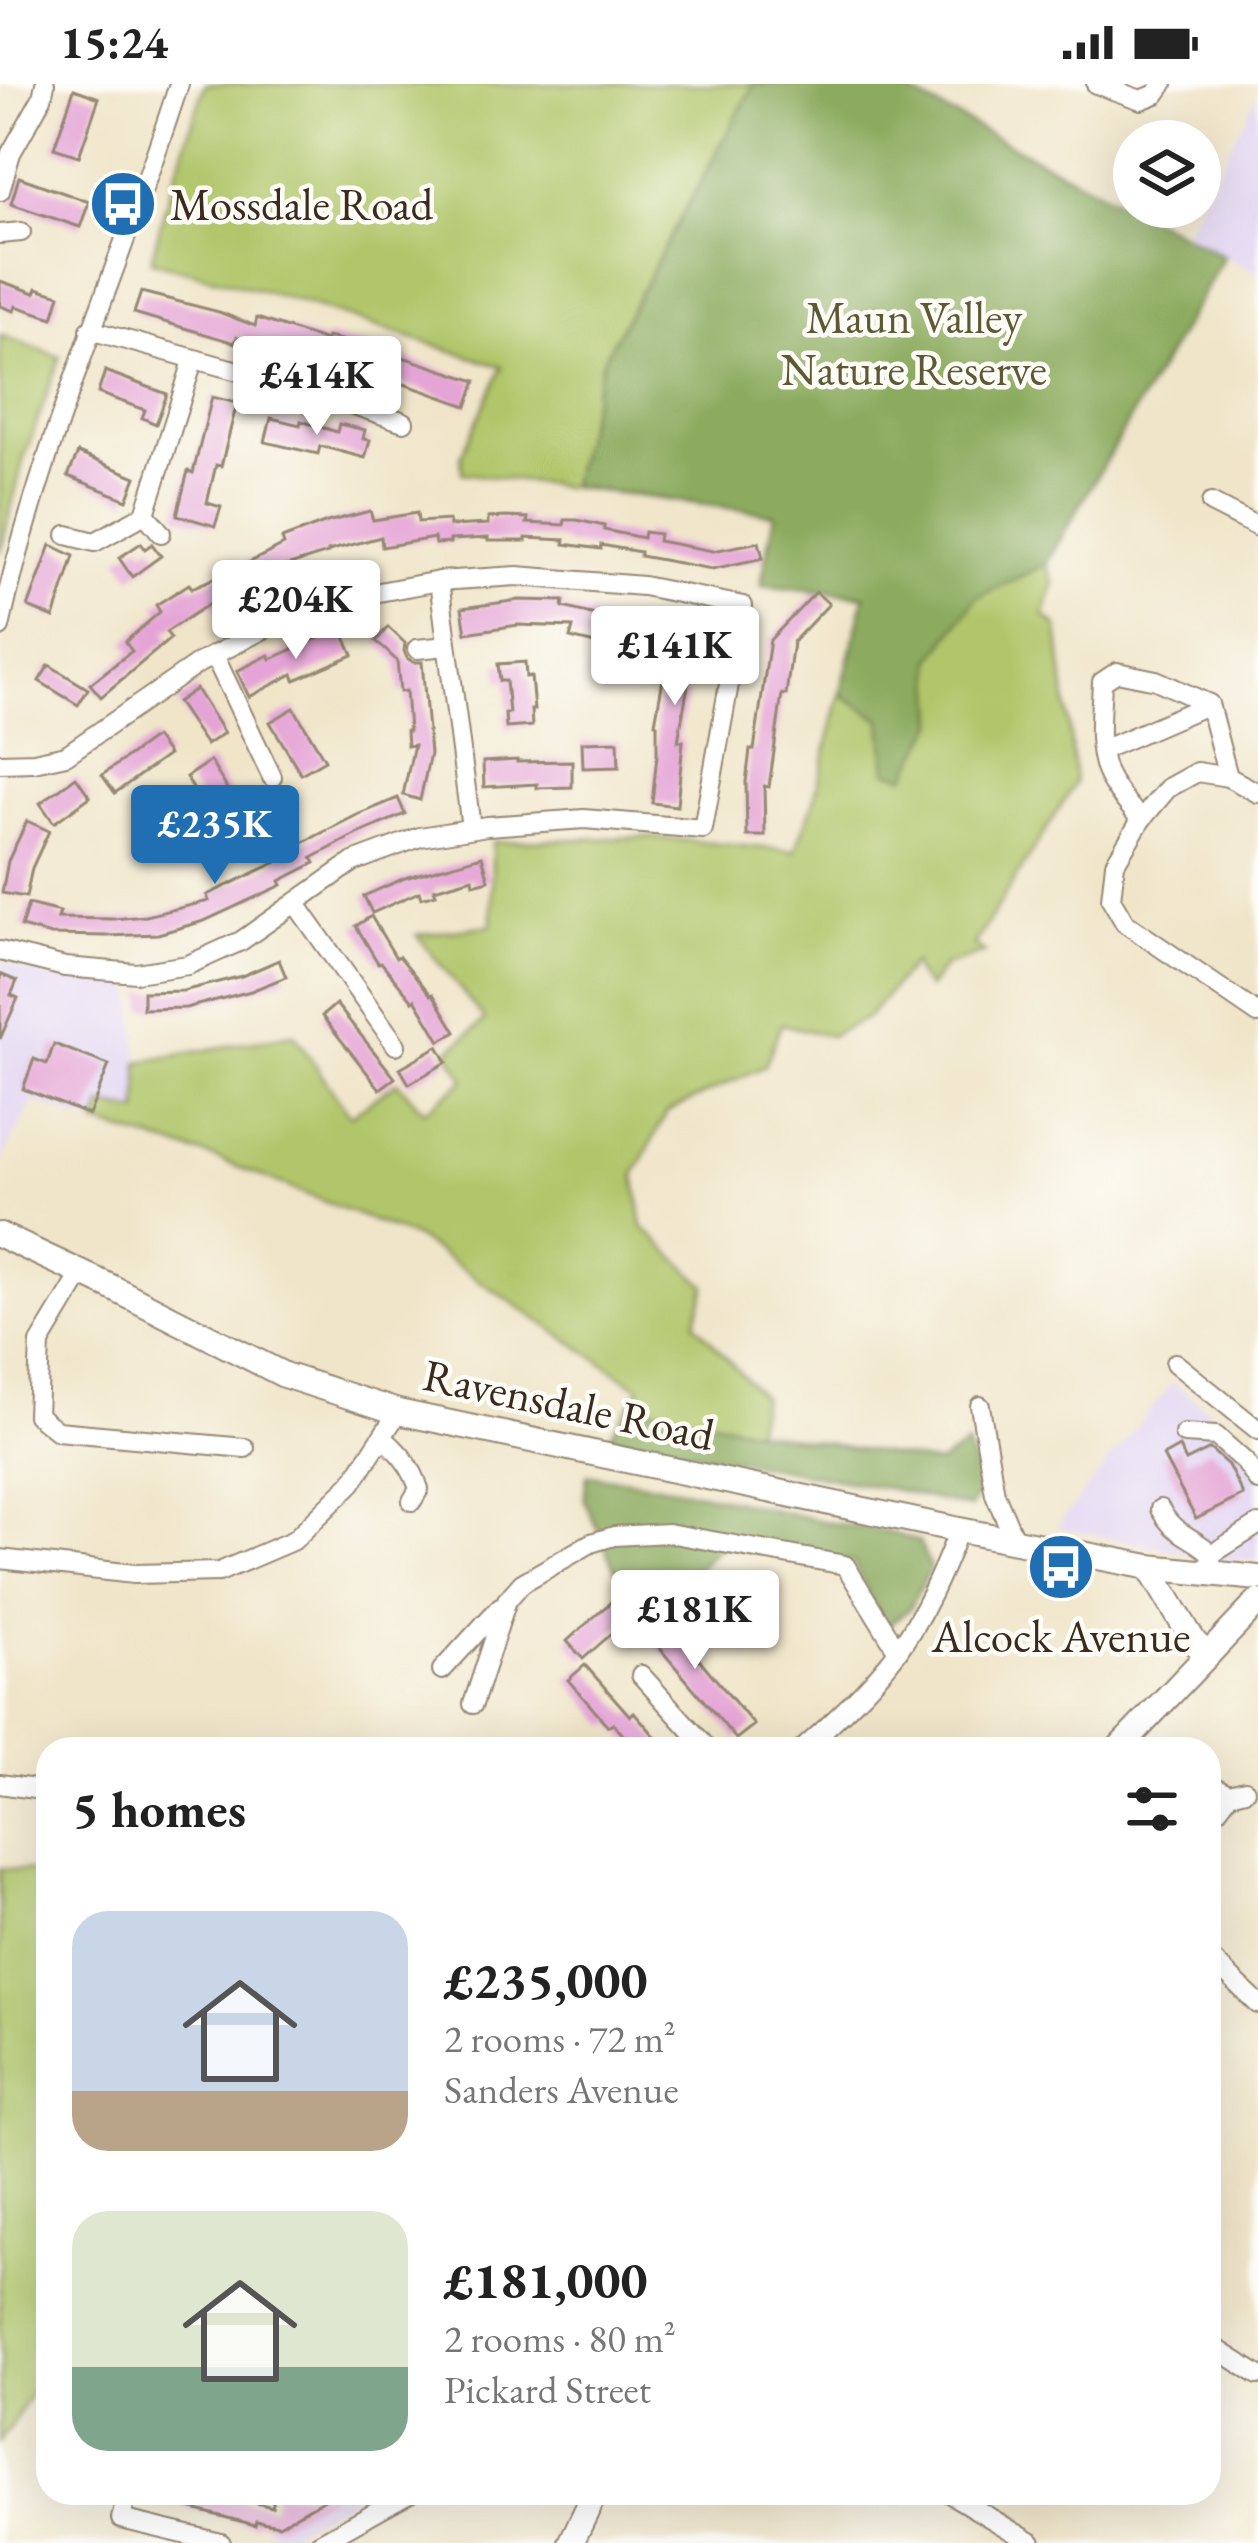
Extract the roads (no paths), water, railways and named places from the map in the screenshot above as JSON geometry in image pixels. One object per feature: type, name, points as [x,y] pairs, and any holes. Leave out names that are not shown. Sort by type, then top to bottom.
[{"type":"main road","name":"Ravensdale Road","points":[[0,1235],[284,1375],[398,1412],[1149,1567],[1215,1568],[1258,1578]]},
{"type":"main road","points":[[1149,1567],[1208,1655]]},
{"type":"main road","points":[[1129,1737],[1256,1607],[1215,1568]]},
{"type":"main road","points":[[571,2543],[589,2505]]},
{"type":"street","points":[[0,190],[11,153],[45,84]]},
{"type":"street","points":[[0,627],[44,467],[179,84]]},
{"type":"street","points":[[1096,84],[1141,100],[1156,94],[1163,84]]},
{"type":"street","points":[[0,234],[21,232]]},
{"type":"street","points":[[90,330],[395,419],[380,437]]},
{"type":"street","points":[[67,535],[95,542],[146,514],[194,361]]},
{"type":"street","points":[[1211,502],[1258,527]]},
{"type":"street","points":[[146,514],[161,532]]},
{"type":"street","points":[[0,763],[66,755],[214,655],[283,619],[368,594],[440,581],[517,576],[643,586],[743,606],[703,829],[584,819],[420,837],[353,862],[241,941],[188,965],[136,973],[65,967],[0,951]]},
{"type":"street","points":[[440,581],[471,828]]},
{"type":"street","points":[[417,649],[447,646]]},
{"type":"street","points":[[214,655],[272,777]]},
{"type":"street","points":[[1141,820],[1105,768],[1100,733],[1102,682],[1117,672],[1156,680],[1209,704]]},
{"type":"street","points":[[1102,750],[1209,704]]},
{"type":"street","points":[[1209,704],[1228,777]]},
{"type":"street","points":[[1258,793],[1228,777],[1197,772],[1168,788],[1115,863],[1111,898],[1125,923],[1258,1014]]},
{"type":"street","points":[[296,904],[396,1045]]},
{"type":"street","points":[[82,1273],[40,1343],[38,1415],[57,1431],[244,1448]]},
{"type":"street","points":[[1174,1363],[1258,1430]]},
{"type":"street","points":[[980,1406],[995,1494],[1015,1540]]},
{"type":"street","points":[[0,1559],[134,1574],[218,1572],[294,1540],[352,1484],[398,1412]]},
{"type":"street","points":[[1184,1435],[1216,1436],[1258,1481]]},
{"type":"street","points":[[382,1437],[402,1455],[417,1481],[419,1489],[412,1501]]},
{"type":"street","points":[[1160,1509],[1169,1526],[1195,1539],[1215,1568],[1258,1526]]},
{"type":"street","points":[[815,1737],[898,1651],[940,1578],[959,1530]]},
{"type":"street","points":[[442,1670],[522,1583],[591,1543],[614,1536],[668,1533],[845,1565],[898,1651]]},
{"type":"street","points":[[472,1704],[507,1600]]},
{"type":"street","points":[[641,1675],[696,1737]]},
{"type":"street","points":[[0,1784],[36,1789]]},
{"type":"street","points":[[1221,1802],[1229,1790]]},
{"type":"street","points":[[1221,1969],[1258,2004]]},
{"type":"street","points":[[1221,2352],[1258,2375]]},
{"type":"street","points":[[125,2505],[121,2519],[221,2543]]},
{"type":"street","points":[[319,2543],[387,2505]]},
{"type":"street","points":[[969,2505],[1032,2543]]},
{"type":"place","name":"Mossdale Road","points":[[123,204]]},
{"type":"place","name":"Alcock Avenue","points":[[1061,1567]]},
{"type":"park label","name":"Maun Valley Nature Reserve","points":[[914,343]]}]
